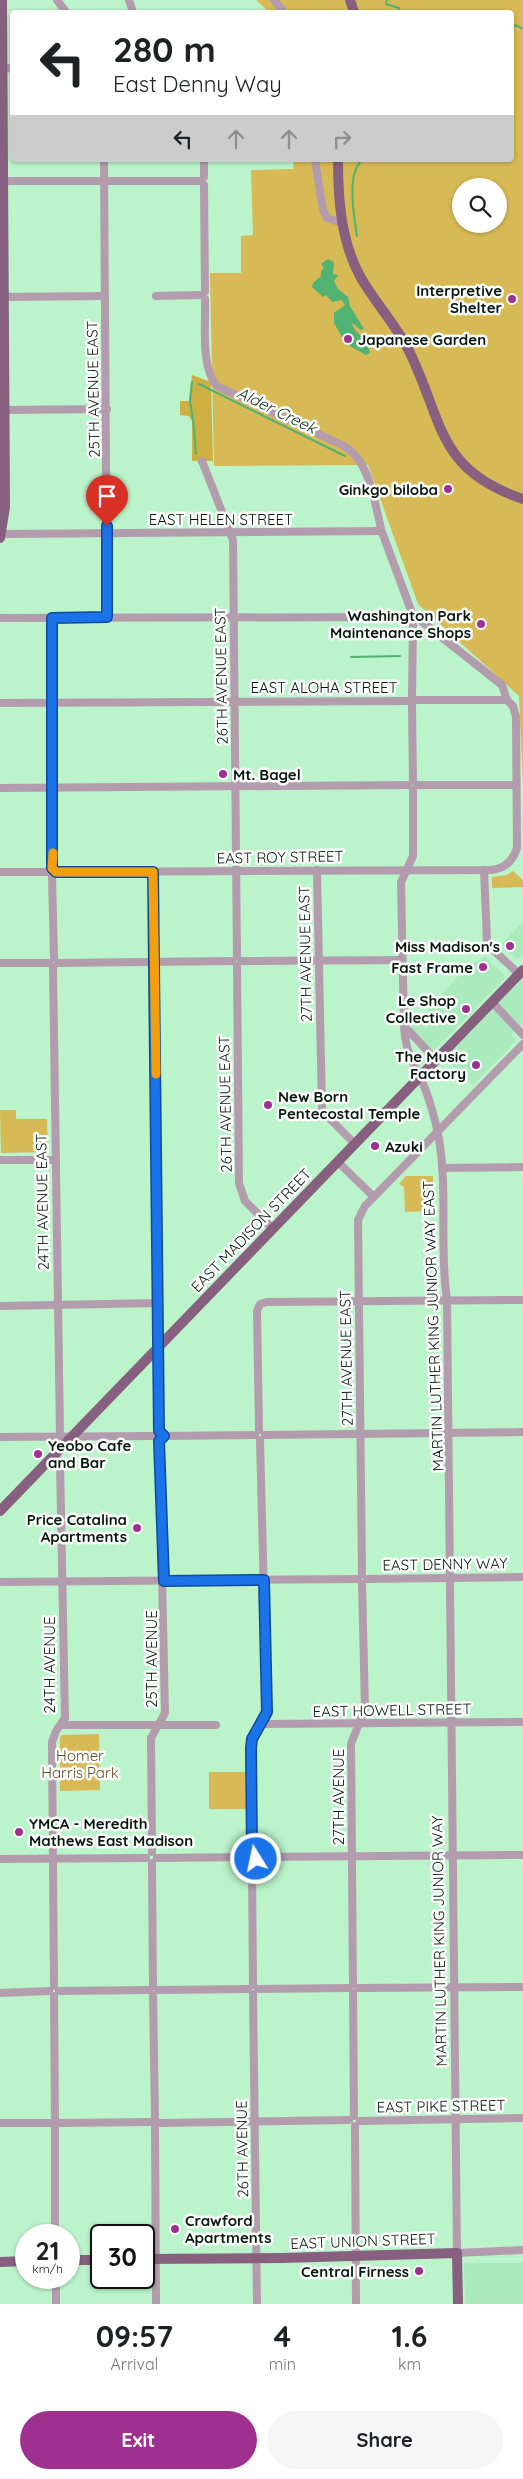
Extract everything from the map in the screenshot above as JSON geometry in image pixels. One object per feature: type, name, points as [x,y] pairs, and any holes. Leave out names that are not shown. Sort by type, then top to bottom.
[{"type":"main road","points":[[1,536],[5,507],[2,181],[8,68],[1,51],[2,0]]},
{"type":"main road","points":[[338,162],[342,223],[354,263],[405,343],[440,431],[463,466],[480,480],[523,499]]},
{"type":"main road","name":"EAST MADISON STREET","points":[[0,1511],[521,972]]},
{"type":"main road","name":"EAST UNION STREET","points":[[156,2259],[457,2252]]},
{"type":"main road","name":"MARTIN LUTHER KING JUNIOR WAY","points":[[457,2252],[458,2304]]},
{"type":"main road","points":[[0,2262],[15,2261]]},
{"type":"street","points":[[274,0],[282,10]]},
{"type":"street","name":"25TH AVENUE EAST","points":[[104,162],[107,617]]},
{"type":"street","points":[[0,788],[516,784],[516,717],[513,706],[506,700],[502,685],[416,623],[408,622],[410,615],[358,456],[344,446],[216,386],[210,379],[206,366],[204,295],[204,162]]},
{"type":"street","points":[[315,162],[323,210],[328,218],[342,223]]},
{"type":"street","points":[[2,181],[203,181]]},
{"type":"street","points":[[156,296],[204,295]]},
{"type":"street","points":[[4,297],[106,296]]},
{"type":"street","points":[[4,410],[107,409]]},
{"type":"street","name":"26TH AVENUE EAST","points":[[202,461],[233,540],[239,1183],[245,1202],[273,1229]]},
{"type":"street","name":"EAST HELEN STREET","points":[[1,536],[381,530]]},
{"type":"street","points":[[0,618],[410,615]]},
{"type":"street","name":"24TH AVENUE EAST","points":[[52,618],[52,872],[60,1436]]},
{"type":"street","name":"MARTIN LUTHER KING JUNIOR WAY EAST","points":[[416,623],[412,701],[413,856],[401,882],[404,1027],[407,1050],[414,1068],[420,1077],[438,1133],[442,1168],[443,1271],[447,1300],[450,1433],[451,1578]]},
{"type":"street","name":"EAST ALOHA STREET","points":[[0,703],[506,700]]},
{"type":"street","name":"EAST ROY STREET","points":[[0,872],[484,870],[504,867],[510,862],[517,848],[516,784]]},
{"type":"street","name":"27TH AVENUE EAST","points":[[317,870],[322,1111],[355,1144]]},
{"type":"street","points":[[484,870],[487,941],[490,947],[521,972]]},
{"type":"street","points":[[153,872],[159,1436],[164,1581]]},
{"type":"street","points":[[0,963],[402,960]]},
{"type":"street","points":[[492,1002],[523,1035]]},
{"type":"street","points":[[404,1027],[436,1060]]},
{"type":"street","name":"27TH AVENUE EAST","points":[[362,1579],[357,1222],[361,1212],[374,1197],[523,1044]]},
{"type":"street","points":[[0,1160],[56,1160]]},
{"type":"street","points":[[338,1162],[374,1197]]},
{"type":"street","points":[[442,1168],[523,1168]]},
{"type":"street","points":[[264,1580],[259,1306],[267,1302],[523,1300]]},
{"type":"street","points":[[0,1306],[157,1303]]},
{"type":"street","points":[[0,1437],[523,1432]]},
{"type":"street","points":[[55,1455],[60,1462],[62,1582]]},
{"type":"street","name":"EAST DENNY WAY","points":[[0,1582],[523,1577]]},
{"type":"street","name":"MARTIN LUTHER KING JUNIOR WAY","points":[[451,1578],[457,2252]]},
{"type":"street","name":"27TH AVENUE","points":[[356,2304],[351,1744],[365,1708],[362,1579]]},
{"type":"street","name":"26TH AVENUE","points":[[257,2304],[251,1748],[252,1739],[267,1712],[264,1580]]},
{"type":"street","name":"25TH AVENUE","points":[[156,2304],[151,1738],[166,1713],[164,1581]]},
{"type":"street","name":"24TH AVENUE","points":[[56,2224],[52,1742],[56,1731],[62,1725],[65,1718],[62,1582]]},
{"type":"street","name":"EAST HOWELL STREET","points":[[261,1724],[523,1722]]},
{"type":"street","points":[[62,1725],[216,1725]]},
{"type":"street","points":[[0,1859],[523,1855]]},
{"type":"street","points":[[0,1992],[523,1986]]},
{"type":"street","name":"EAST PIKE STREET","points":[[0,2123],[55,2124],[523,2118]]},
{"type":"street","name":"EAST UNION STREET","points":[[457,2252],[523,2250]]},
{"type":"street","points":[[56,2289],[56,2304]]},
{"type":"shaded area","points":[[328,259],[334,262],[333,274],[338,275],[334,281],[338,289],[348,297],[350,306],[364,329],[361,330],[352,323],[368,347],[370,353],[366,355],[350,346],[334,323],[334,313],[345,305],[342,300],[332,302],[326,295],[323,297],[312,287],[313,283],[321,276],[321,271],[324,268],[321,264]]},
{"type":"shaded area","points":[[192,375],[211,382],[213,461],[192,461],[192,421],[189,416],[180,415],[180,401],[189,401]]},
{"type":"shaded area","points":[[523,922],[523,955],[517,959],[502,944]]},
{"type":"shaded area","points":[[485,956],[505,976],[504,979],[433,1051],[410,1028],[463,971]]},
{"type":"shaded area","points":[[523,978],[523,1023],[511,1035],[516,1041],[473,1085],[445,1058]]},
{"type":"shaded area","points":[[464,2263],[523,2263],[523,2304],[465,2304]]},
{"type":"green space","points":[[256,0],[523,0],[523,782],[519,696],[418,604],[368,465],[214,466],[210,273],[241,273],[241,236],[253,235],[251,170],[293,169],[294,162],[514,162],[514,10],[267,10]]},
{"type":"green space","points":[[513,871],[523,880],[523,887],[492,888],[492,877],[507,875]]},
{"type":"green space","points":[[0,1110],[16,1110],[16,1119],[47,1119],[48,1152],[1,1153]]},
{"type":"green space","points":[[406,1176],[433,1176],[433,1211],[405,1212],[404,1187],[399,1184]]},
{"type":"green space","name":"Homer Harris Park","points":[[99,1734],[100,1790],[60,1791],[60,1738],[62,1735]]},
{"type":"green space","points":[[209,1772],[248,1772],[248,1809],[209,1809]]},
{"type":"waterway","points":[[387,0],[386,4],[399,8],[398,10]]},
{"type":"waterway","points":[[514,26],[516,25],[523,29]]},
{"type":"waterway","points":[[357,236],[352,196],[354,175],[361,162]]},
{"type":"waterway","name":"Alder Creek","points":[[192,382],[190,401],[194,427]]},
{"type":"waterway","name":"Alder Creek","points":[[199,384],[345,456]]},
{"type":"waterway","name":"Alder Creek","points":[[194,428],[195,442]]},
{"type":"waterway","name":"Alder Creek","points":[[195,443],[196,454]]},
{"type":"waterway","points":[[351,657],[400,656]]},
{"type":"slow traffic","points":[[53,853],[52,868],[56,872],[153,872],[156,1074]]},
{"type":"place","name":"Interpretive Shelter","points":[[512,299]]},
{"type":"place","name":"Japanese Garden","points":[[348,339]]},
{"type":"place","name":"Ginkgo biloba","points":[[448,489]]},
{"type":"place","name":"Washington Park Maintenance Shops","points":[[481,624]]},
{"type":"place","name":"Mt. Bagel","points":[[223,774]]},
{"type":"place","name":"Miss Madison's","points":[[510,946]]},
{"type":"place","name":"Fast Frame","points":[[483,967]]},
{"type":"place","name":"Le Shop Collective","points":[[466,1009]]},
{"type":"place","name":"The Music Factory","points":[[476,1065]]},
{"type":"place","name":"New Born Pentecostal Temple","points":[[268,1105]]},
{"type":"place","name":"Azuki","points":[[375,1146]]},
{"type":"place","name":"Yeobo Cafe and Bar","points":[[38,1454]]},
{"type":"place","name":"Price Catalina Apartments","points":[[137,1528]]},
{"type":"place","name":"YMCA - Meredith Mathews East Madison","points":[[19,1832]]},
{"type":"place","name":"Crawford Apartments","points":[[175,2229]]},
{"type":"place","name":"Central Firness","points":[[419,2271]]},
{"type":"route","points":[[107,526],[107,617],[52,618],[52,868],[56,872],[153,872],[159,1431],[164,1436],[159,1441],[164,1581],[264,1580],[267,1712],[266,1717],[252,1739],[251,1748],[252,1852],[256,1854],[256,1859]]}]
